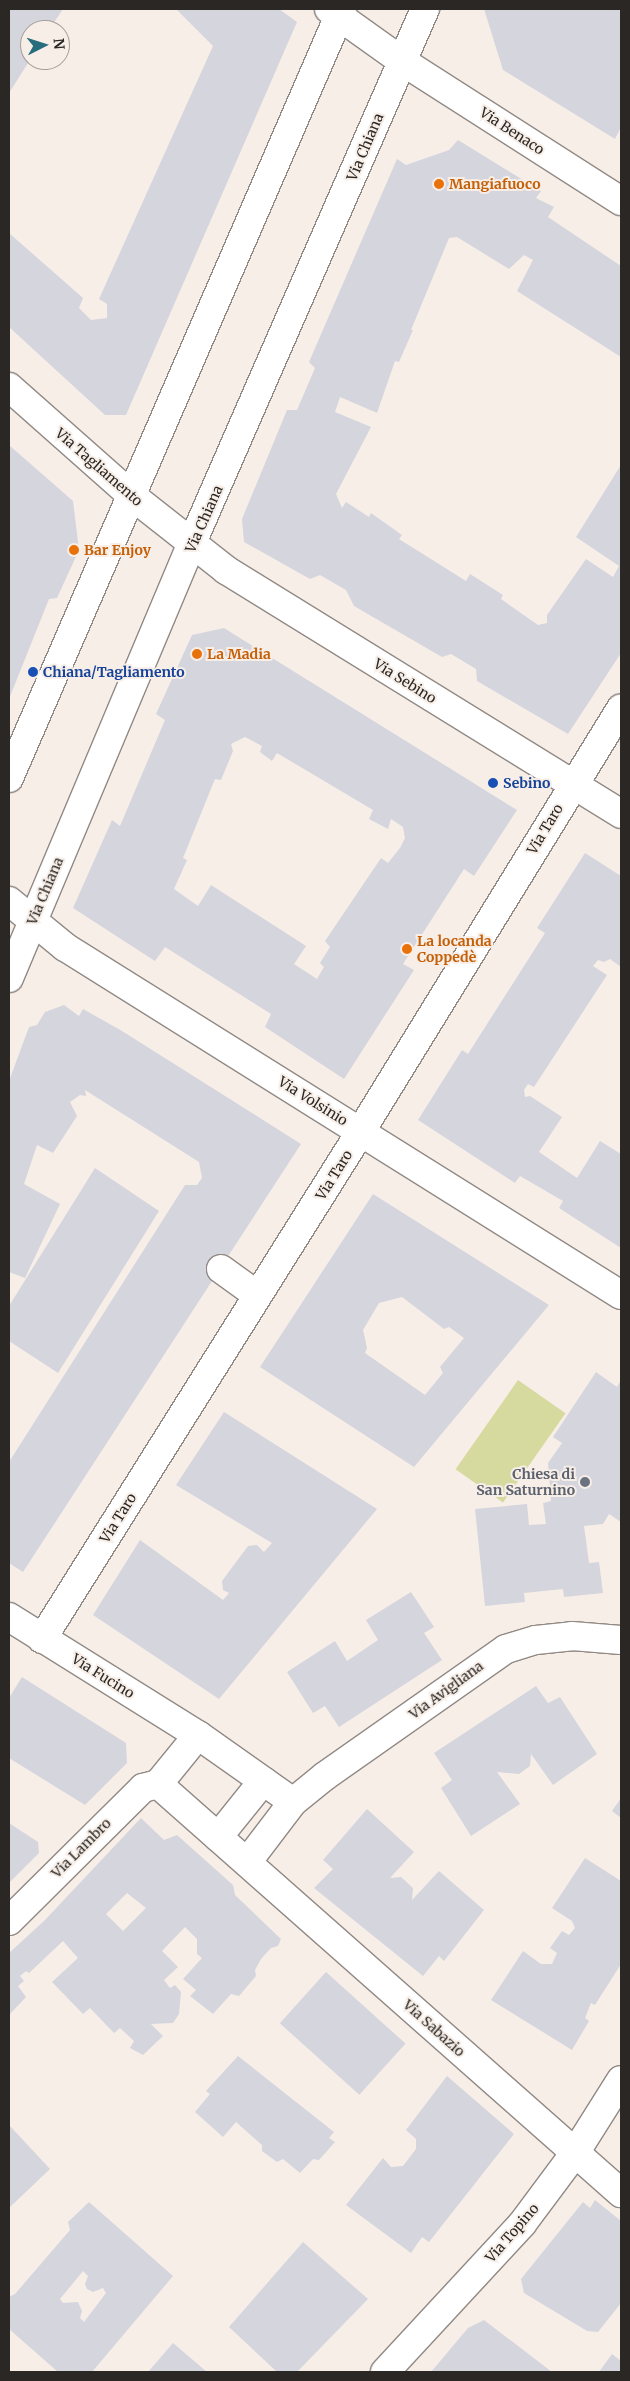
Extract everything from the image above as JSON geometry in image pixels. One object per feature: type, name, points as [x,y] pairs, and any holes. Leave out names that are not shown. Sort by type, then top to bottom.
[{"type":"street","name":"Via Chiana","points":[[9,978],[192,545],[425,9]]},
{"type":"street","points":[[9,778],[132,496],[336,11],[402,61]]},
{"type":"street","name":"Via Benaco","points":[[402,61],[621,201]]},
{"type":"street","name":"Via Tagliamento","points":[[9,387],[132,496],[192,545]]},
{"type":"street","name":"Via Sebino","points":[[192,545],[226,570],[621,814]]},
{"type":"street","name":"Via Taro","points":[[42,1639],[361,1132],[572,785],[621,709]]},
{"type":"street","name":"Via Volsinio","points":[[9,901],[65,947],[621,1295]]},
{"type":"street","points":[[221,1269],[257,1295]]},
{"type":"street","name":"Via Fucino","points":[[9,1618],[198,1735],[293,1802]]},
{"type":"street","name":"Via Avigliana","points":[[248,1861],[293,1802],[325,1776],[506,1649],[536,1640],[572,1636],[621,1640]]},
{"type":"street","points":[[158,1784],[198,1735]]},
{"type":"street","points":[[218,1837],[263,1782]]},
{"type":"street","name":"Via Sabazio","points":[[158,1784],[248,1861],[621,2193]]},
{"type":"street","name":"Via Lambro","points":[[9,1921],[143,1788],[158,1784]]},
{"type":"street","name":"Via Topino","points":[[385,2372],[522,2224],[575,2153],[621,2080]]},
{"type":"green space","points":[[518,1380],[566,1413],[503,1503],[455,1469]]},
{"type":"building","points":[[9,9],[63,9],[56,20],[20,20],[20,70],[24,70],[9,93]]},
{"type":"building","points":[[176,9],[279,9],[297,22],[126,415],[105,415],[9,327],[9,233],[83,298],[79,308],[91,320],[107,318],[107,304],[99,299],[213,46]]},
{"type":"building","points":[[484,9],[621,9],[621,127],[615,139],[503,70]]},
{"type":"building","points":[[458,140],[541,191],[536,198],[554,207],[548,217],[621,266],[621,357],[517,291],[533,260],[524,255],[509,269],[457,237],[449,238],[399,362],[395,361],[377,413],[340,397],[335,412],[371,427],[336,494],[342,508],[346,502],[369,517],[371,513],[402,535],[399,539],[466,581],[470,574],[503,595],[501,599],[538,625],[547,623],[547,615],[586,559],[613,577],[619,566],[576,537],[621,465],[621,653],[568,734],[477,681],[476,669],[451,654],[442,657],[354,606],[346,590],[320,575],[310,579],[244,542],[242,519],[287,410],[297,410],[315,368],[309,362],[397,159],[406,165],[449,150]]},
{"type":"building","points":[[9,445],[73,501],[79,550],[57,598],[49,599],[9,699]]},
{"type":"building","points":[[224,628],[517,810],[474,876],[464,869],[403,964],[414,970],[344,1079],[265,1027],[271,1014],[165,947],[155,961],[73,908],[112,820],[120,826],[165,720],[156,714],[192,635]],"holes":[[[245,737],[262,746],[260,752],[272,761],[277,753],[373,810],[369,819],[388,829],[391,819],[403,827],[405,838],[400,848],[388,863],[381,858],[325,941],[330,947],[320,963],[324,967],[317,979],[294,964],[306,946],[211,885],[198,906],[174,889],[187,860],[183,858],[215,779],[221,780],[233,751],[231,744]]]},
{"type":"building","points":[[585,853],[621,876],[621,967],[610,959],[604,962],[598,960],[593,966],[607,975],[534,1087],[528,1084],[524,1090],[525,1097],[530,1096],[562,1117],[539,1152],[577,1178],[600,1141],[621,1154],[621,1248],[559,1208],[563,1201],[520,1176],[515,1183],[418,1120],[462,1050],[468,1054],[545,933],[537,928]]},
{"type":"building","points":[[64,1005],[79,1016],[83,1009],[122,1031],[301,1144],[23,1572],[9,1563],[9,1462],[185,1185],[197,1185],[202,1178],[199,1162],[85,1090],[86,1096],[80,1095],[70,1102],[77,1116],[53,1153],[37,1145],[24,1184],[60,1204],[25,1278],[9,1272],[9,1081],[29,1027],[37,1025],[45,1012]]},
{"type":"building","points":[[95,1168],[159,1211],[58,1373],[9,1341],[9,1306]]},
{"type":"building","points":[[373,1194],[549,1305],[414,1467],[260,1367]],"holes":[[[402,1297],[444,1329],[449,1327],[464,1338],[440,1367],[443,1373],[425,1395],[365,1353],[367,1348],[363,1330],[379,1303]]]},
{"type":"building","name":"Chiesa di San Saturnino","points":[[596,1372],[617,1387],[621,1380],[621,1522],[609,1514],[603,1524],[584,1526],[589,1563],[599,1562],[603,1593],[564,1597],[563,1589],[524,1593],[525,1602],[485,1606],[475,1509],[527,1504],[529,1525],[546,1524],[543,1503],[551,1501],[548,1463],[562,1443],[553,1437]]},
{"type":"building","points":[[224,1412],[377,1509],[219,1699],[93,1615],[140,1540],[223,1600],[229,1593],[223,1590],[222,1581],[248,1546],[257,1545],[264,1552],[272,1543],[176,1485]]},
{"type":"building","points":[[411,1592],[434,1627],[424,1633],[442,1660],[339,1727],[325,1706],[313,1713],[287,1672],[335,1641],[347,1661],[378,1640],[366,1620]]},
{"type":"building","points":[[22,1677],[126,1743],[127,1763],[85,1805],[9,1758],[9,1698]]},
{"type":"building","points":[[536,1686],[548,1703],[560,1697],[597,1754],[553,1785],[531,1754],[530,1766],[519,1774],[497,1772],[520,1804],[471,1836],[441,1788],[452,1780],[434,1753]]},
{"type":"building","points":[[621,1798],[621,1818],[612,1811]]},
{"type":"building","points":[[367,1809],[414,1852],[390,1878],[401,1877],[413,1888],[412,1900],[439,1871],[484,1910],[444,1961],[439,1956],[423,1976],[314,1888],[333,1869],[323,1860]]},
{"type":"building","points":[[141,1818],[164,1840],[177,1835],[233,1885],[235,1895],[281,1939],[278,1946],[271,1948],[261,1959],[255,1970],[256,1976],[239,1996],[231,1994],[213,2014],[190,1996],[196,1990],[183,1979],[202,1958],[197,1954],[197,1939],[185,1927],[162,1951],[178,1967],[164,1980],[170,1988],[175,1985],[181,1992],[179,2014],[173,2023],[151,2024],[163,2036],[143,2055],[130,2048],[134,2041],[120,2028],[114,2033],[90,2008],[83,2014],[52,1982],[78,1958],[63,1941],[29,1973],[26,1971],[20,1976],[24,1981],[18,1986],[26,1997],[9,2015],[9,1953],[44,1921]],"holes":[[[127,1893],[146,1908],[123,1931],[106,1914]]]},
{"type":"building","points":[[9,1823],[38,1842],[39,1853],[9,1883]]},
{"type":"building","points":[[585,1858],[621,1881],[621,1964],[595,2005],[591,2003],[585,2018],[589,2021],[572,2050],[491,2000],[523,1951],[541,1964],[552,1964],[557,1953],[550,1948],[562,1931],[569,1935],[575,1928],[572,1921],[552,1908]]},
{"type":"building","points":[[326,1972],[406,2044],[359,2095],[280,2023]]},
{"type":"building","points":[[238,2056],[334,2132],[329,2138],[335,2142],[319,2160],[313,2159],[300,2173],[283,2159],[277,2162],[262,2151],[262,2145],[236,2122],[223,2137],[195,2112],[210,2094],[206,2091]]},
{"type":"building","points":[[447,2076],[514,2134],[429,2242],[422,2237],[411,2253],[346,2205],[383,2158],[391,2167],[403,2166],[416,2149],[416,2139],[406,2130]]},
{"type":"building","points":[[9,2125],[50,2169],[9,2208]]},
{"type":"building","points":[[595,2200],[621,2221],[621,2303],[598,2332],[587,2331],[524,2293],[521,2279],[583,2202],[590,2208]]},
{"type":"building","points":[[89,2202],[173,2276],[92,2372],[58,2372],[9,2329],[9,2297],[15,2294],[70,2230],[68,2222]],"holes":[[[83,2271],[88,2276],[85,2284],[87,2289],[93,2292],[103,2288],[106,2293],[84,2322],[80,2318],[82,2311],[78,2302],[63,2303],[60,2299]]]},
{"type":"building","points":[[303,2242],[368,2299],[297,2372],[277,2372],[229,2327]]},
{"type":"building","points":[[484,2320],[552,2372],[431,2372],[468,2328]]},
{"type":"building","points":[[173,2343],[207,2372],[148,2372]]},
{"type":"building","points":[[612,2354],[621,2361],[621,2372],[599,2372]]},
{"type":"place","name":"Mangiafuoco","points":[[439,184]]},
{"type":"place","name":"Bar Enjoy","points":[[74,550]]},
{"type":"place","name":"La Madia","points":[[197,654]]},
{"type":"place","name":"Chiana/Tagliamento","points":[[33,672]]},
{"type":"place","name":"Sebino","points":[[493,783]]},
{"type":"place","name":"La locanda Coppedè","points":[[407,949]]},
{"type":"place","name":"Chiesa di San Saturnino","points":[[585,1482]]}]
